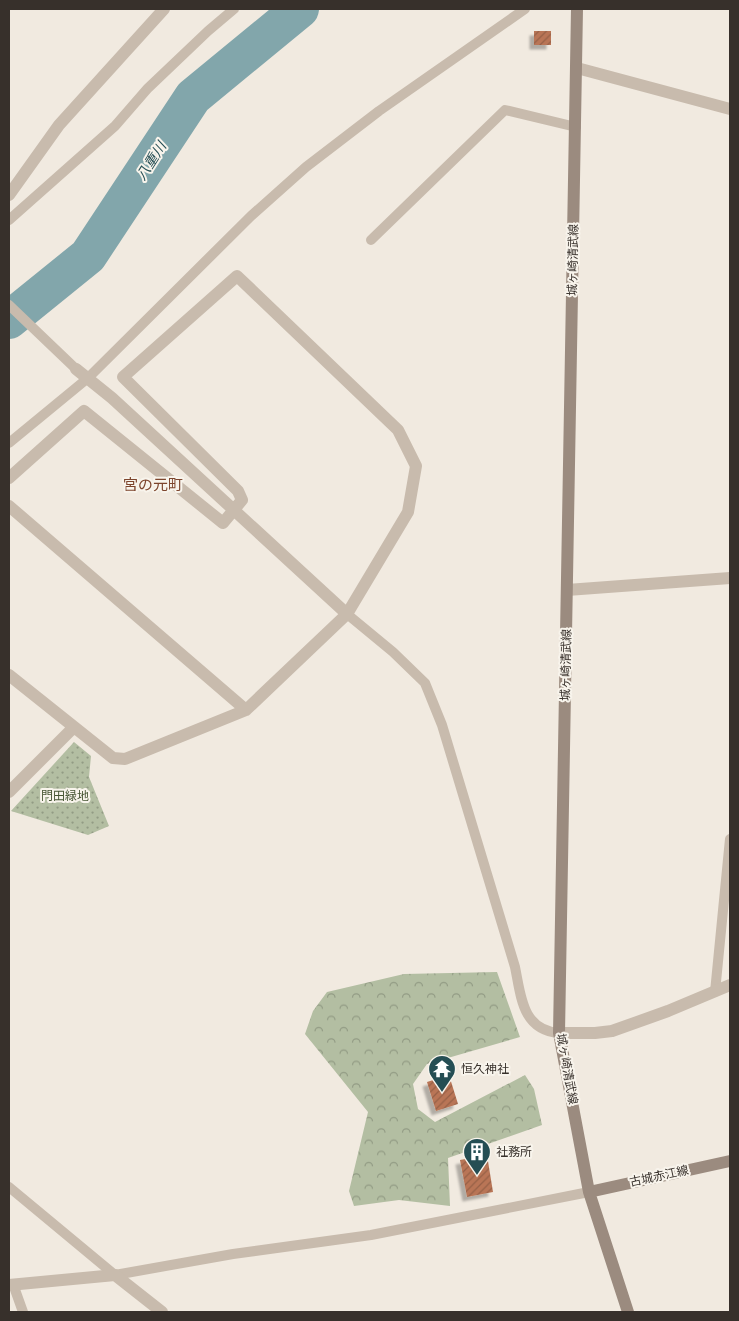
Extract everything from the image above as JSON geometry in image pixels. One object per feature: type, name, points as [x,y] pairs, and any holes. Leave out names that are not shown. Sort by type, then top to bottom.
[{"type":"main road","name":"城ヶ崎清武線","points":[[577,9],[559,1033],[589,1192],[628,1312]]},
{"type":"main road","name":"古城赤江線","points":[[589,1192],[730,1161]]},
{"type":"street","points":[[9,195],[59,125],[164,9]]},
{"type":"street","points":[[576,68],[730,110]]},
{"type":"street","points":[[9,478],[84,411],[224,524],[242,500],[238,491],[124,378],[237,276],[398,430],[416,466],[408,512],[347,614],[246,710],[125,760],[113,758],[9,675]]},
{"type":"street","points":[[76,369],[112,398],[347,614]]},
{"type":"street","points":[[9,506],[246,710]]},
{"type":"street","points":[[568,590],[730,578]]},
{"type":"street","points":[[9,792],[74,727]]},
{"type":"street","points":[[559,1033],[612,1031],[730,985]]},
{"type":"street","points":[[11,1284],[115,1275],[162,1312]]},
{"type":"lane","points":[[9,220],[114,126],[148,88],[208,30],[234,9]]},
{"type":"lane","points":[[9,443],[88,378],[252,216],[306,166],[379,111],[525,9]]},
{"type":"lane","points":[[371,240],[505,110],[576,127]]},
{"type":"lane","points":[[9,305],[76,369]]},
{"type":"lane","points":[[347,614],[393,652],[425,683],[445,734],[515,967],[524,1007],[537,1026],[548,1032],[559,1033]]},
{"type":"lane","points":[[715,992],[730,839]]},
{"type":"lane","points":[[9,1187],[115,1275],[232,1254],[371,1234],[589,1192]]},
{"type":"lane","points":[[11,1284],[23,1312]]},
{"type":"green space","name":"門田緑地","points":[[74,742],[91,756],[89,777],[109,826],[88,835],[11,811]]},
{"type":"green space","points":[[497,972],[520,1037],[427,1064],[413,1084],[418,1109],[435,1122],[525,1075],[534,1089],[542,1125],[448,1158],[450,1206],[399,1200],[354,1206],[349,1191],[368,1112],[305,1034],[313,1011],[327,992],[404,974]]},
{"type":"building","points":[[534,31],[551,31],[551,45],[534,45]]},
{"type":"building","name":"恒久神社","points":[[449,1075],[458,1104],[436,1111],[427,1082]]},
{"type":"building","name":"社務所","points":[[487,1155],[493,1192],[467,1197],[460,1160]]},
{"type":"waterway","name":"八重川","points":[[9,320],[88,256],[193,97],[300,9]]},
{"type":"place","name":"恒久神社","points":[[442,1093]]},
{"type":"place","name":"社務所","points":[[477,1176]]},
{"type":"district","name":"宮の元町","points":[[153,485]]}]
